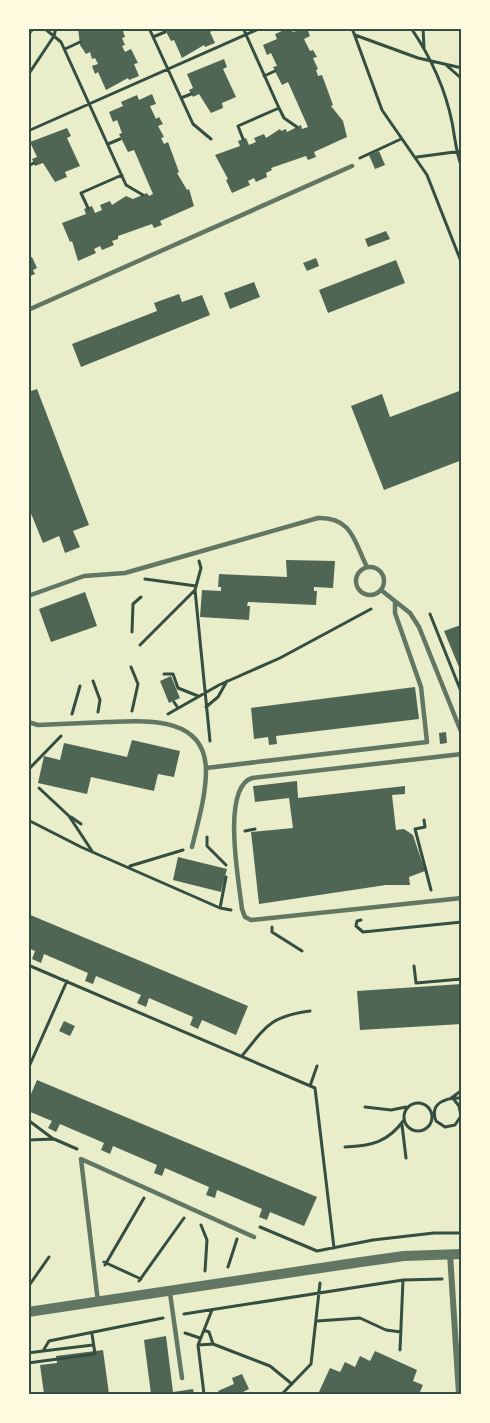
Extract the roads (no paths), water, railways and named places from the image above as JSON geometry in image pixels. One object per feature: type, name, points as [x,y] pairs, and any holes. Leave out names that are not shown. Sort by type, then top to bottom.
[{"type":"street","points":[[28,33],[32,28]]},
{"type":"street","points":[[450,1254],[459,1395]]},
{"type":"street","points":[[28,1312],[170,1293],[361,1262],[462,1254]]},
{"type":"lane","points":[[28,310],[352,166]]},
{"type":"lane","points":[[28,596],[84,576],[125,573],[318,518],[339,520],[346,525],[367,567]]},
{"type":"lane","points":[[367,567],[378,569],[385,579],[381,590],[372,595],[359,590],[357,576],[367,567]]},
{"type":"lane","points":[[381,590],[410,613],[419,627],[462,734]]},
{"type":"lane","points":[[206,768],[427,742],[421,687],[395,613],[396,602]]},
{"type":"lane","points":[[28,723],[69,724],[130,721],[165,723],[187,731],[198,745],[206,768],[203,799],[192,847]]},
{"type":"lane","points":[[462,754],[252,778],[239,789],[233,814],[242,909],[245,917],[251,920],[462,898]]},
{"type":"lane","points":[[98,1303],[81,1159],[189,1210],[254,1237]]},
{"type":"lane","points":[[170,1293],[182,1378]]}]
